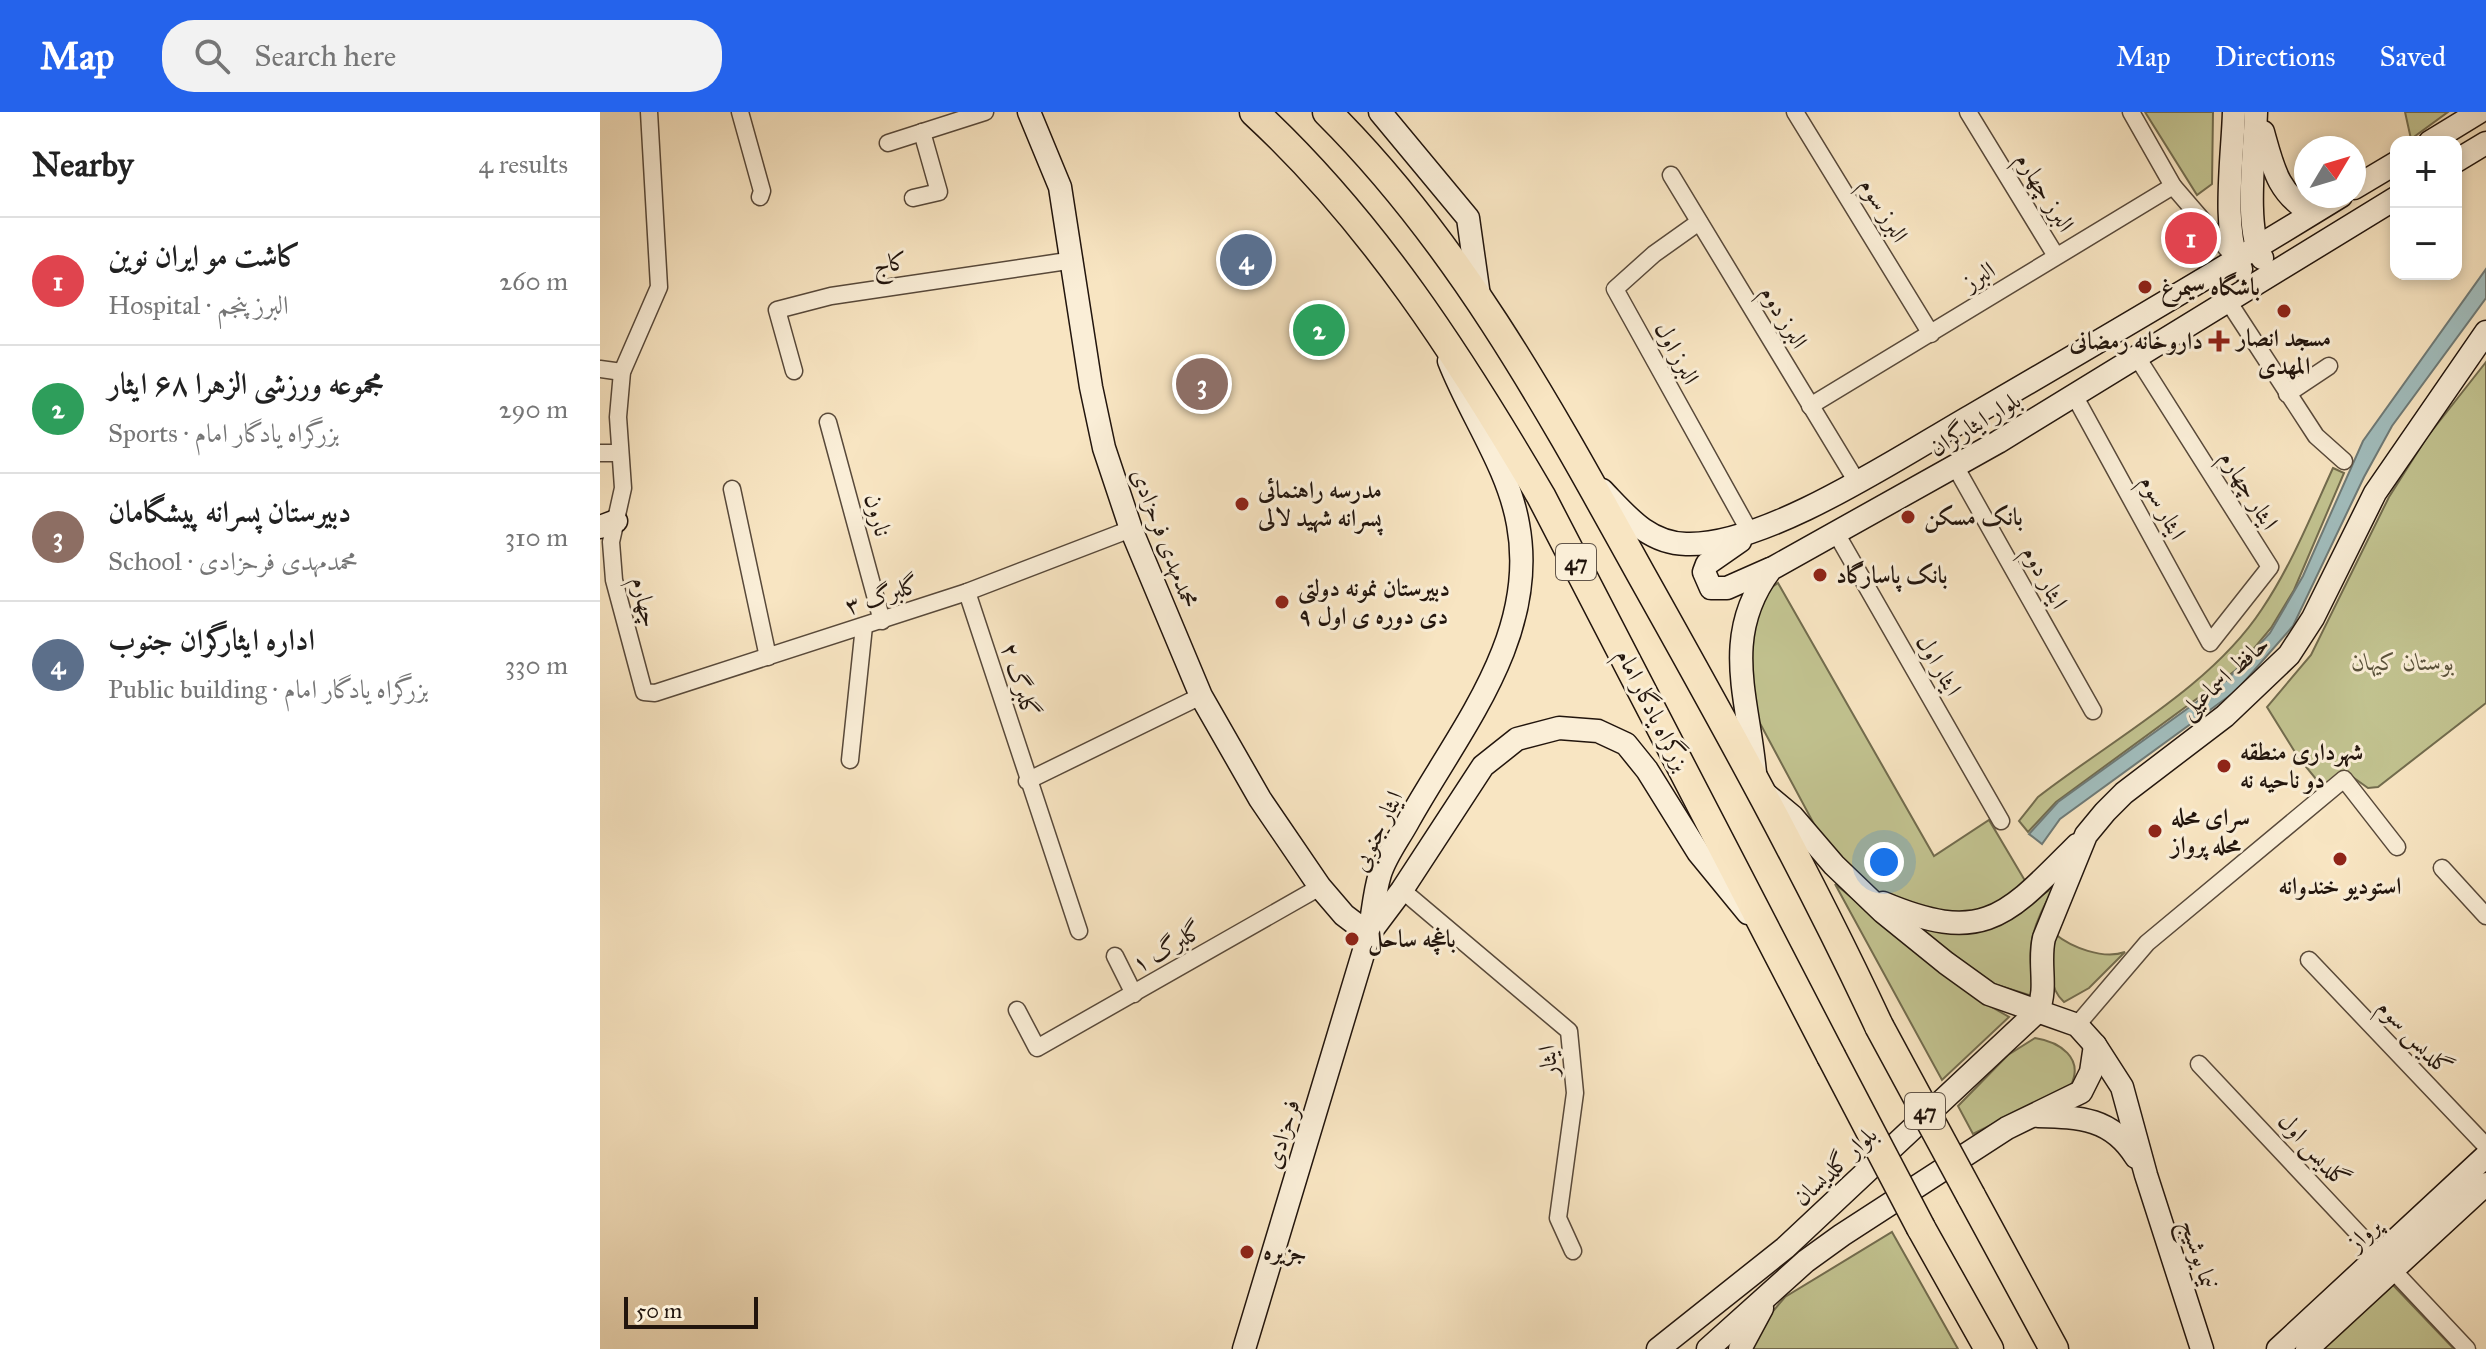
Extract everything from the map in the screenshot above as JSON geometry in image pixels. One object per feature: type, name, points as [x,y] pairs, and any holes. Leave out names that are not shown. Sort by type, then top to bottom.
[{"type":"highway","name":"بزرگراه یادگار امام","points":[[1254,112],[1356,219],[1432,319],[1541,496],[1921,1228],[1989,1349]]},
{"type":"highway","name":"47","points":[[1327,112],[1412,207],[1479,297],[1582,469],[1828,918],[1879,1026],[2054,1349]]},
{"type":"street","points":[[600,369],[622,372],[659,287],[649,112]]},
{"type":"street","points":[[740,112],[762,191],[760,197]]},
{"type":"street","points":[[888,143],[985,112]]},
{"type":"street","name":"محمدمهدی فرحزادی","points":[[1029,112],[1060,187],[1074,260],[1094,402],[1104,448],[1131,529],[1201,696],[1260,799],[1320,887],[1344,915],[1369,934]]},
{"type":"street","points":[[1380,112],[1468,218],[1479,297]]},
{"type":"street","name":"البرز سوم","points":[[1795,112],[1931,334]]},
{"type":"street","name":"البرز چهارم","points":[[1968,112],[2056,256]]},
{"type":"street","points":[[2131,112],[2173,186],[2236,260],[2250,287]]},
{"type":"street","points":[[2234,112],[2231,227],[2236,260]]},
{"type":"street","points":[[2257,112],[2281,188],[2288,197],[2312,213]]},
{"type":"street","points":[[2257,112],[2255,248],[2271,273]]},
{"type":"street","points":[[2440,136],[2479,112]]},
{"type":"street","points":[[913,198],[939,192],[922,132]]},
{"type":"street","points":[[2462,157],[2486,143]]},
{"type":"street","points":[[2366,181],[2390,167]]},
{"type":"street","name":"البرز دوم","points":[[1671,175],[1857,482]]},
{"type":"street","name":"البرز","points":[[1810,406],[2173,186]]},
{"type":"street","name":"بلوار ایثارگران","points":[[1756,786],[1754,749],[1739,653],[1750,600],[1771,569],[1955,466],[2390,202]]},
{"type":"street","name":"بلوار ایثارگران","points":[[1582,469],[1630,519],[1662,541],[1700,544],[1751,534],[1857,482],[2321,208]]},
{"type":"street","name":"البرز اول","points":[[1699,222],[1654,254],[1615,289],[1751,534]]},
{"type":"street","name":"کاج","points":[[794,371],[777,310],[831,296],[1074,260]]},
{"type":"street","points":[[2228,301],[2325,448],[2344,461]]},
{"type":"street","name":"ایثار جنوبی","points":[[1369,934],[1381,872],[1427,788],[1465,730],[1501,660],[1519,591],[1521,546],[1512,499],[1462,396],[1432,319]]},
{"type":"street","name":"حافظ اسماعیلی","points":[[2038,1011],[2044,998],[2040,956],[2044,938],[2086,835],[2124,793],[2225,716],[2289,655],[2313,618],[2375,493],[2486,332]]},
{"type":"street","name":"ایثار چهارم","points":[[2137,357],[2270,567],[2210,643]]},
{"type":"street","points":[[2287,394],[2329,366]]},
{"type":"street","name":"چهارم","points":[[622,372],[619,453],[623,488],[608,524],[614,580],[644,692]]},
{"type":"street","name":"ایثار سوم","points":[[2074,395],[2210,643]]},
{"type":"street","name":"نارون","points":[[828,422],[882,621]]},
{"type":"street","points":[[600,453],[619,453]]},
{"type":"street","name":"ایثار دوم","points":[[1955,466],[2093,711]]},
{"type":"street","points":[[732,489],[768,657]]},
{"type":"street","name":"گلبرگ ۳","points":[[644,692],[655,693],[882,621],[1131,529]]},
{"type":"street","name":"ایثار اول","points":[[1836,533],[2001,821]]},
{"type":"street","points":[[1751,534],[1707,564],[1704,572],[1706,583],[1717,590],[1727,588],[1771,569]]},
{"type":"street","name":"گلبرگ ۲","points":[[967,592],[1079,931]]},
{"type":"street","points":[[850,760],[864,626]]},
{"type":"street","points":[[1027,781],[1201,696]]},
{"type":"street","name":"ایثار جنوبی","points":[[1369,934],[1402,890],[1461,797],[1498,751],[1538,731],[1581,727],[1615,736],[1626,744],[1647,770],[1698,852],[1777,948]]},
{"type":"street","points":[[2077,1025],[2147,943],[2344,779],[2397,847]]},
{"type":"street","points":[[1756,786],[1792,816],[1834,865],[1872,898],[1883,912],[1972,983],[1989,994],[2077,1025],[2095,1045],[2122,1087],[2146,1175]]},
{"type":"street","points":[[1872,898],[1924,921],[1942,924],[1987,918],[2016,905],[2086,835]]},
{"type":"street","points":[[2442,868],[2486,916]]},
{"type":"street","name":"گلبرگ ۱","points":[[1017,1010],[1037,1048],[1320,887]]},
{"type":"street","name":"ایثار","points":[[1402,890],[1569,1031],[1575,1093],[1558,1218],[1573,1251]]},
{"type":"street","name":"فرحزادی","points":[[1244,1349],[1369,934]]},
{"type":"street","points":[[1115,956],[1134,994]]},
{"type":"street","name":"گلدیس سوم","points":[[2309,960],[2486,1146]]},
{"type":"street","name":"بلوار گلدیسان","points":[[1658,1349],[1785,1248],[2038,1011]]},
{"type":"street","points":[[1708,1349],[1806,1261],[1876,1212],[2007,1128],[2081,1092],[2091,1072],[2095,1045]]},
{"type":"street","name":"گلدیس اول","points":[[2199,1064],[2467,1349]]},
{"type":"street","points":[[2033,1116],[2099,1121],[2124,1140],[2146,1175]]},
{"type":"street","name":"پرواز","points":[[2307,1349],[2486,1156]]},
{"type":"street","name":"نیما یوشیج","points":[[2146,1175],[2202,1349]]},
{"type":"street","name":"پرواز","points":[[2278,1349],[2486,1184]]},
{"type":"street","points":[[1740,1349],[1769,1293]]},
{"type":"green space","points":[[2145,112],[2213,112],[2212,184],[2197,195]]},
{"type":"green space","points":[[2405,112],[2448,112],[2415,136],[2410,136]]},
{"type":"green space","name":"بوستان کیهان","points":[[2486,362],[2486,703],[2378,787],[2368,788],[2347,773],[2325,790],[2298,757],[2267,707],[2311,655],[2389,497],[2427,437]]},
{"type":"green space","points":[[2333,468],[2344,473],[2294,590],[2271,628],[2236,670],[2056,802],[2028,832],[2019,821],[2038,797],[2188,688],[2241,637],[2282,576]]},
{"type":"green space","points":[[1778,583],[1934,856],[1989,820],[2027,884],[2011,899],[1967,916],[1893,901],[1866,884],[1822,839],[1755,714],[1749,639],[1765,592]]},
{"type":"green space","points":[[2066,864],[2041,914],[2031,944],[2030,960],[2039,998],[1994,984],[1892,910],[1914,922],[2024,907],[2048,891]]},
{"type":"green space","points":[[1835,884],[1976,998],[2009,1017],[1942,1080]]},
{"type":"green space","points":[[2055,934],[2088,951],[2107,954],[2125,952],[2089,988],[2064,1002],[2052,979]]},
{"type":"green space","points":[[2035,1038],[2053,1043],[2072,1059],[2074,1075],[2071,1085],[1973,1134],[1958,1106],[2008,1055]]},
{"type":"green space","points":[[1892,1232],[1958,1349],[1749,1349],[1763,1323],[1785,1297]]},
{"type":"green space","points":[[2393,1285],[2454,1349],[2320,1349]]},
{"type":"water","points":[[2486,269],[2486,298],[2392,426],[2364,477],[2293,626],[2236,691],[2060,819],[2042,844],[2029,834],[2058,802],[2227,680],[2270,633],[2303,576],[2363,441]]},
{"type":"place","name":"کاشت مو ایران نوین","points":[[2191,238]]},
{"type":"place","name":"اداره ایثارگران جنوب","points":[[1246,260]]},
{"type":"place","name":"باشگاه سیمرغ","points":[[2145,287]]},
{"type":"place","name":"مسجد انصار المهدی","points":[[2284,311]]},
{"type":"place","name":"مجموعه ورزشی الزهرا ۶۸ ایثار","points":[[1319,330]]},
{"type":"place","name":"داروخانه رمضانی","points":[[2219,341]]},
{"type":"place","name":"دبیرستان پسرانه پیشگامان","points":[[1202,384]]},
{"type":"place","name":"مدرسه راهنمائی پسرانه شهید لالی","points":[[1242,504]]},
{"type":"place","name":"بانک مسکن","points":[[1908,517]]},
{"type":"place","name":"بانک پاسارگاد","points":[[1820,575]]},
{"type":"place","name":"دبیرستان نمونه دولتی ۹ دی دوره ی اول","points":[[1282,602]]},
{"type":"place","name":"شهرداری منطقه دو ناحیه نه","points":[[2224,766]]},
{"type":"place","name":"سرای محله محله پرواز","points":[[2155,831]]},
{"type":"place","name":"استودیو خندوانه","points":[[2340,859]]},
{"type":"place","name":"باغچه ساحل","points":[[1352,939]]},
{"type":"place","name":"جزیره","points":[[1247,1252]]}]
